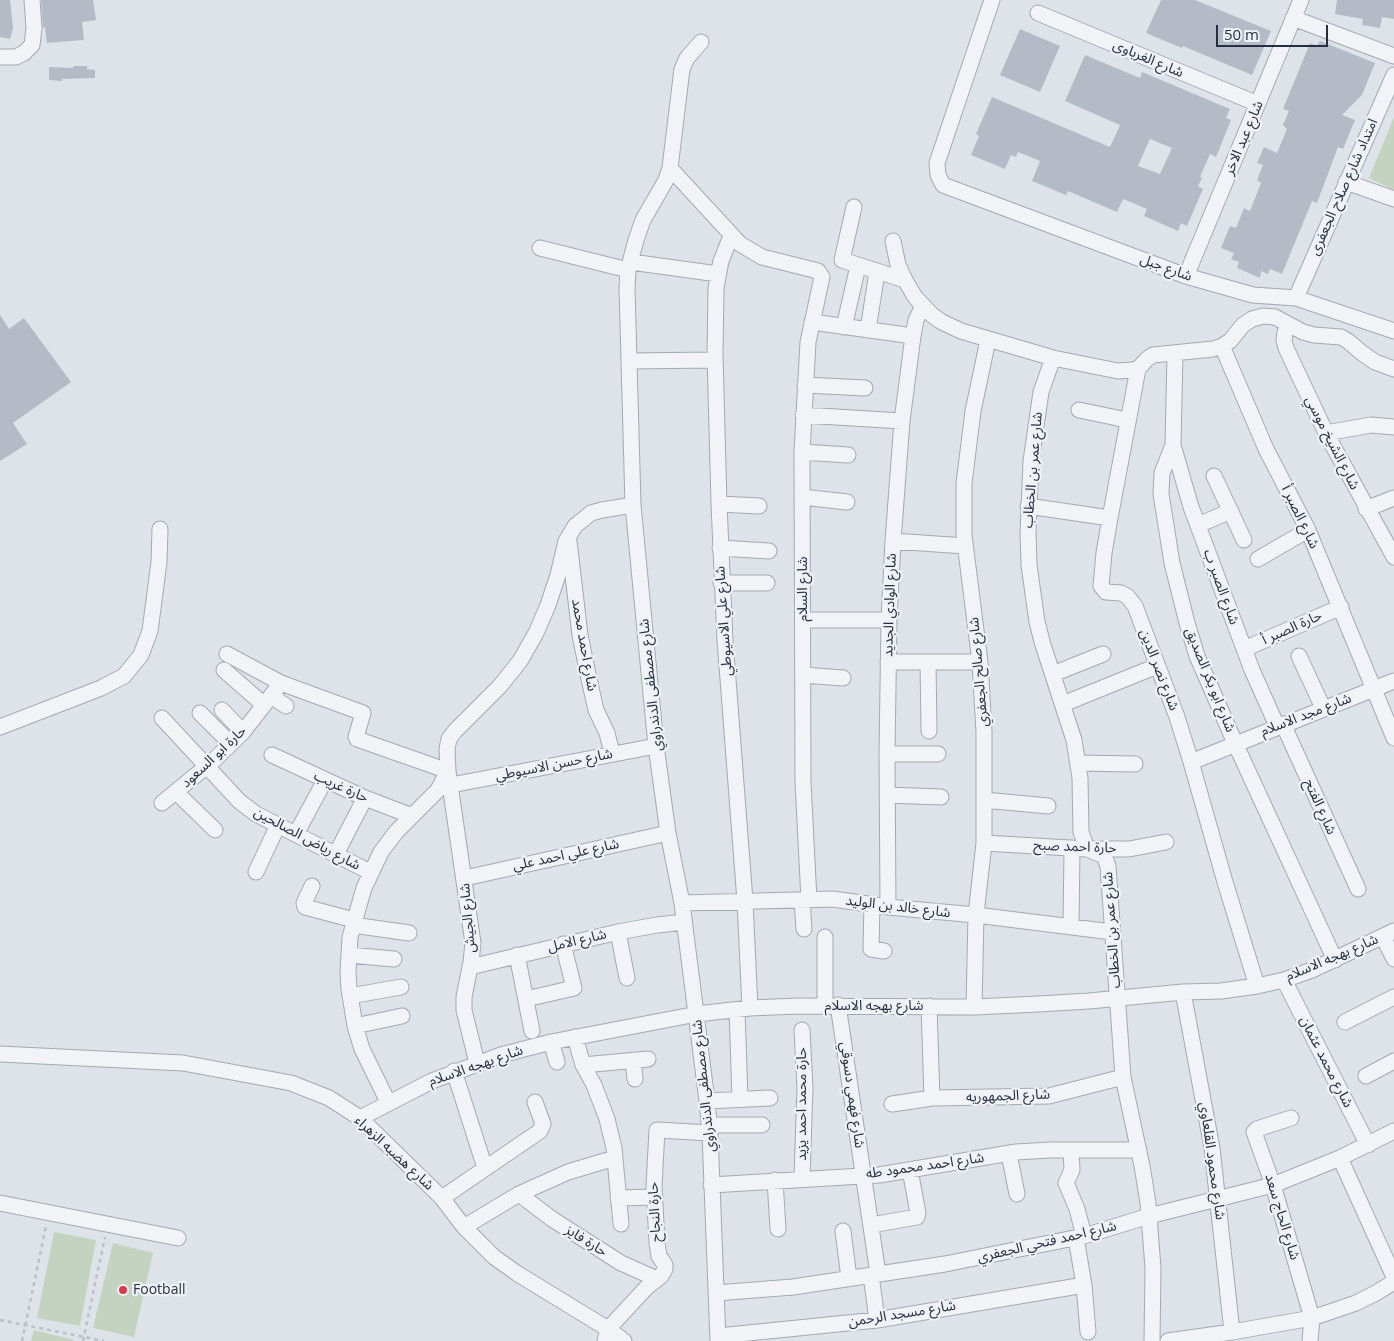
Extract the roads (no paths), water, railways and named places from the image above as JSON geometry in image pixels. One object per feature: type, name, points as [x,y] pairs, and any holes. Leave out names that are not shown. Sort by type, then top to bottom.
[{"type":"street","points":[[0,57],[16,57],[24,53],[32,45],[34,28],[32,0]]},
{"type":"street","name":"شارع جبل","points":[[992,0],[937,163],[938,175],[943,185],[1186,276],[1253,295],[1296,298],[1394,331]]},
{"type":"street","name":"شارع عبد الاخر","points":[[1186,276],[1300,0]]},
{"type":"street","name":"شارع الغرباوى","points":[[1038,13],[1258,104]]},
{"type":"street","points":[[1294,18],[1394,56]]},
{"type":"street","name":"شارع مصطفى الدندراوي","points":[[701,42],[682,69],[670,168],[666,180],[643,220],[630,266],[627,288],[633,505],[656,746],[668,833],[682,903],[710,1129],[718,1339]]},
{"type":"street","name":"امتداد شارع صلاح الجعفرى","points":[[1296,298],[1394,75]]},
{"type":"street","points":[[670,168],[731,236]]},
{"type":"street","points":[[1346,182],[1394,200]]},
{"type":"street","points":[[854,207],[841,257],[842,260],[905,280]]},
{"type":"street","name":"شارع علي الاسيوطي","points":[[731,236],[723,255],[716,288],[715,360],[721,583],[745,901],[744,1009],[740,1099]]},
{"type":"street","name":"شارع السلام","points":[[731,236],[740,244],[762,257],[818,271],[821,274],[822,280],[808,342],[803,415],[804,929]]},
{"type":"street","points":[[893,241],[898,265],[905,280],[923,306],[932,315],[953,328],[1053,358],[1118,371],[1138,369],[1149,357],[1213,349],[1222,346],[1230,341],[1243,325],[1252,319],[1264,316],[1274,317],[1303,332],[1314,335],[1341,337],[1375,362],[1394,369]]},
{"type":"street","points":[[540,248],[630,266],[718,274]]},
{"type":"street","points":[[844,326],[858,266]]},
{"type":"street","points":[[868,330],[877,272]]},
{"type":"street","name":"شارع الوادي الجديد","points":[[888,907],[888,620],[902,421],[913,336],[916,320],[923,306]]},
{"type":"street","points":[[812,322],[913,336]]},
{"type":"street","name":"شارع الشيخ موسي","points":[[1290,325],[1285,332],[1286,348],[1326,433],[1394,557]]},
{"type":"street","name":"شارع صالح الجعفري","points":[[974,1006],[976,915],[984,843],[984,732],[980,662],[965,546],[964,482],[974,411],[988,340]]},
{"type":"street","name":"شارع الصبر أ","points":[[1222,346],[1266,449],[1308,530],[1394,738]]},
{"type":"street","name":"شارع ابو بكر الصديق","points":[[1175,354],[1173,445],[1165,463],[1160,482],[1162,511],[1186,623],[1197,656],[1335,960]]},
{"type":"street","name":"شارع عمر بن الخطاب","points":[[1053,358],[1039,402],[1031,461],[1028,506],[1029,564],[1043,645],[1074,740],[1080,778],[1081,832],[1079,848],[1104,856],[1107,860],[1123,1077],[1139,1150],[1149,1216],[1153,1268],[1152,1341]]},
{"type":"street","points":[[629,361],[715,360]]},
{"type":"street","name":"شارع نصر الدين","points":[[1138,369],[1127,420],[1104,553],[1101,586],[1106,592],[1121,593],[1132,600],[1191,762],[1257,986]]},
{"type":"street","points":[[805,385],[865,388]]},
{"type":"street","points":[[1079,410],[1127,420]]},
{"type":"street","points":[[803,415],[902,421]]},
{"type":"street","points":[[1326,433],[1371,425],[1394,427]]},
{"type":"street","name":"شارع الصبر ب","points":[[1173,445],[1184,487],[1244,650],[1280,725]]},
{"type":"street","points":[[802,452],[848,455]]},
{"type":"street","points":[[1214,476],[1244,540]]},
{"type":"street","points":[[802,497],[847,502]]},
{"type":"street","points":[[1366,509],[1394,498]]},
{"type":"street","points":[[718,504],[759,506]]},
{"type":"street","points":[[569,534],[578,522],[591,513],[633,505]]},
{"type":"street","points":[[1028,506],[1110,518]]},
{"type":"street","points":[[1198,525],[1231,511]]},
{"type":"street","points":[[0,727],[101,688],[124,676],[141,655],[150,631],[159,562],[160,528]]},
{"type":"street","points":[[1258,559],[1308,530]]},
{"type":"street","name":"شارع احمد محمد","points":[[569,534],[580,635],[588,679],[596,710],[607,733],[612,753]]},
{"type":"street","name":"شارع الجيش","points":[[477,1063],[464,1010],[473,943],[450,778],[449,739],[500,686],[520,661],[536,634],[548,605],[569,534]]},
{"type":"street","points":[[893,541],[965,546]]},
{"type":"street","points":[[720,548],[769,551]]},
{"type":"street","points":[[721,583],[767,583]]},
{"type":"street","name":"حارة الصبر أ","points":[[1244,650],[1341,607]]},
{"type":"street","points":[[803,620],[888,620]]},
{"type":"street","points":[[227,654],[281,683],[363,712],[357,739],[450,778],[396,832],[381,852],[370,872],[353,922],[348,955],[350,996],[355,1026],[362,1050],[388,1102]]},
{"type":"street","points":[[1053,674],[1103,654]]},
{"type":"street","points":[[1299,656],[1323,708]]},
{"type":"street","points":[[888,662],[980,662]]},
{"type":"street","points":[[928,662],[929,731]]},
{"type":"street","points":[[1063,704],[1157,666]]},
{"type":"street","points":[[224,670],[267,700],[286,706]]},
{"type":"street","points":[[803,675],[844,678]]},
{"type":"street","name":"شارع مجد الاسلام","points":[[1191,762],[1394,681]]},
{"type":"street","name":"حارة ابو السعود","points":[[162,803],[207,767],[243,732],[281,683]]},
{"type":"street","points":[[222,710],[243,732]]},
{"type":"street","points":[[200,713],[231,744]]},
{"type":"street","name":"شارع رياض الصالحين","points":[[162,718],[239,801],[256,814],[370,872]]},
{"type":"street","name":"شارع الفتح","points":[[1280,725],[1358,889]]},
{"type":"street","name":"شارع حسن الاسيوطي","points":[[450,778],[656,746]]},
{"type":"street","points":[[887,754],[938,754]]},
{"type":"street","name":"حارة غريب","points":[[272,755],[365,798],[412,816]]},
{"type":"street","points":[[1078,763],[1135,764]]},
{"type":"street","points":[[296,834],[325,780]]},
{"type":"street","points":[[176,792],[216,830]]},
{"type":"street","points":[[887,795],[941,797]]},
{"type":"street","points":[[336,854],[365,798]]},
{"type":"street","points":[[984,800],[1048,806]]},
{"type":"street","points":[[256,872],[278,825]]},
{"type":"street","name":"شارع علي احمد علي","points":[[464,878],[668,833]]},
{"type":"street","name":"حارة احمد صبح","points":[[984,843],[1129,849],[1166,842]]},
{"type":"street","points":[[1070,926],[1079,848]]},
{"type":"street","points":[[312,886],[304,903],[305,907],[353,922],[409,933]]},
{"type":"street","name":"شارع خالد بن الوليد","points":[[682,903],[832,900],[1112,932]]},
{"type":"street","points":[[872,904],[871,949],[884,951]]},
{"type":"street","name":"شارع الامل","points":[[470,967],[618,932],[684,922]]},
{"type":"street","points":[[618,932],[627,978]]},
{"type":"street","points":[[1388,934],[1394,959]]},
{"type":"street","name":"شارع بهجه الاسلام","points":[[360,1118],[388,1102],[477,1063],[552,1042],[697,1014],[744,1009],[832,1005],[974,1006],[1038,1004],[1183,992],[1220,991],[1284,980],[1335,960],[1388,934]]},
{"type":"street","name":"شارع فهمي دسوقي","points":[[825,937],[832,1005],[864,1176],[871,1225],[877,1320]]},
{"type":"street","points":[[526,999],[574,988],[563,944]]},
{"type":"street","points":[[348,955],[394,959]]},
{"type":"street","points":[[517,955],[532,1031]]},
{"type":"street","name":"شارع محمد عثمان","points":[[1284,980],[1368,1144]]},
{"type":"street","points":[[350,996],[401,987]]},
{"type":"street","name":"شارع محمود القلعاوي","points":[[1183,992],[1212,1148],[1232,1332]]},
{"type":"street","points":[[1345,1022],[1394,998]]},
{"type":"street","points":[[929,1006],[932,1098]]},
{"type":"street","points":[[355,1026],[402,1016]]},
{"type":"street","name":"حارة محمد احمد يزيد","points":[[802,1030],[806,1088],[802,1178]]},
{"type":"street","points":[[575,1037],[583,1065],[594,1085],[607,1119],[614,1148],[621,1224]]},
{"type":"street","points":[[552,1042],[557,1062]]},
{"type":"street","name":"شارع هضبه الزهراء","points":[[0,1054],[183,1063],[291,1083],[329,1098],[360,1118],[442,1198],[464,1227],[494,1257],[607,1335],[624,1341]]},
{"type":"street","points":[[583,1065],[641,1060],[636,1079]]},
{"type":"street","points":[[1366,1076],[1394,1061]]},
{"type":"street","points":[[454,1072],[485,1168]]},
{"type":"street","name":"شارع الجمهوريه","points":[[892,1104],[932,1098],[1049,1096],[1123,1077]]},
{"type":"street","points":[[707,1101],[770,1098]]},
{"type":"street","points":[[442,1198],[540,1132],[543,1124],[534,1102]]},
{"type":"street","name":"شارع الحاج سعد","points":[[1291,1118],[1254,1130],[1273,1185],[1312,1318],[1310,1341]]},
{"type":"street","points":[[710,1129],[762,1125]]},
{"type":"street","name":"حارة النجاح","points":[[657,1279],[664,1273],[665,1269],[657,1250],[654,1173],[657,1130],[710,1129]]},
{"type":"street","name":"شارع احمد فتحي الجعفري","points":[[716,1293],[792,1287],[945,1264],[1080,1237],[1149,1216],[1273,1185],[1340,1158],[1394,1131]]},
{"type":"street","name":"شارع احمد محمود طه","points":[[711,1185],[802,1178],[864,1176],[1009,1154],[1050,1150],[1139,1150]]},
{"type":"street","points":[[1071,1151],[1072,1170],[1067,1176],[1066,1183],[1077,1209],[1088,1332]]},
{"type":"street","points":[[1009,1154],[1017,1194]]},
{"type":"street","points":[[464,1227],[519,1194],[568,1172],[615,1158]]},
{"type":"street","points":[[1340,1158],[1394,1278]]},
{"type":"street","points":[[871,1225],[917,1217],[918,1213],[910,1170]]},
{"type":"street","points":[[775,1180],[778,1229]]},
{"type":"street","name":"حارة فايز","points":[[519,1194],[552,1219],[621,1263],[657,1279]]},
{"type":"street","points":[[618,1198],[655,1197]]},
{"type":"street","points":[[0,1203],[178,1238]]},
{"type":"street","points":[[843,1231],[849,1278]]},
{"type":"street","points":[[607,1335],[647,1287],[657,1279]]},
{"type":"street","points":[[1168,1341],[1312,1318],[1356,1303],[1394,1282]]},
{"type":"street","name":"شارع مسجد الرحمن","points":[[718,1339],[877,1320],[1084,1285]]},
{"type":"place","name":"Football","points":[[123,1290]]}]
